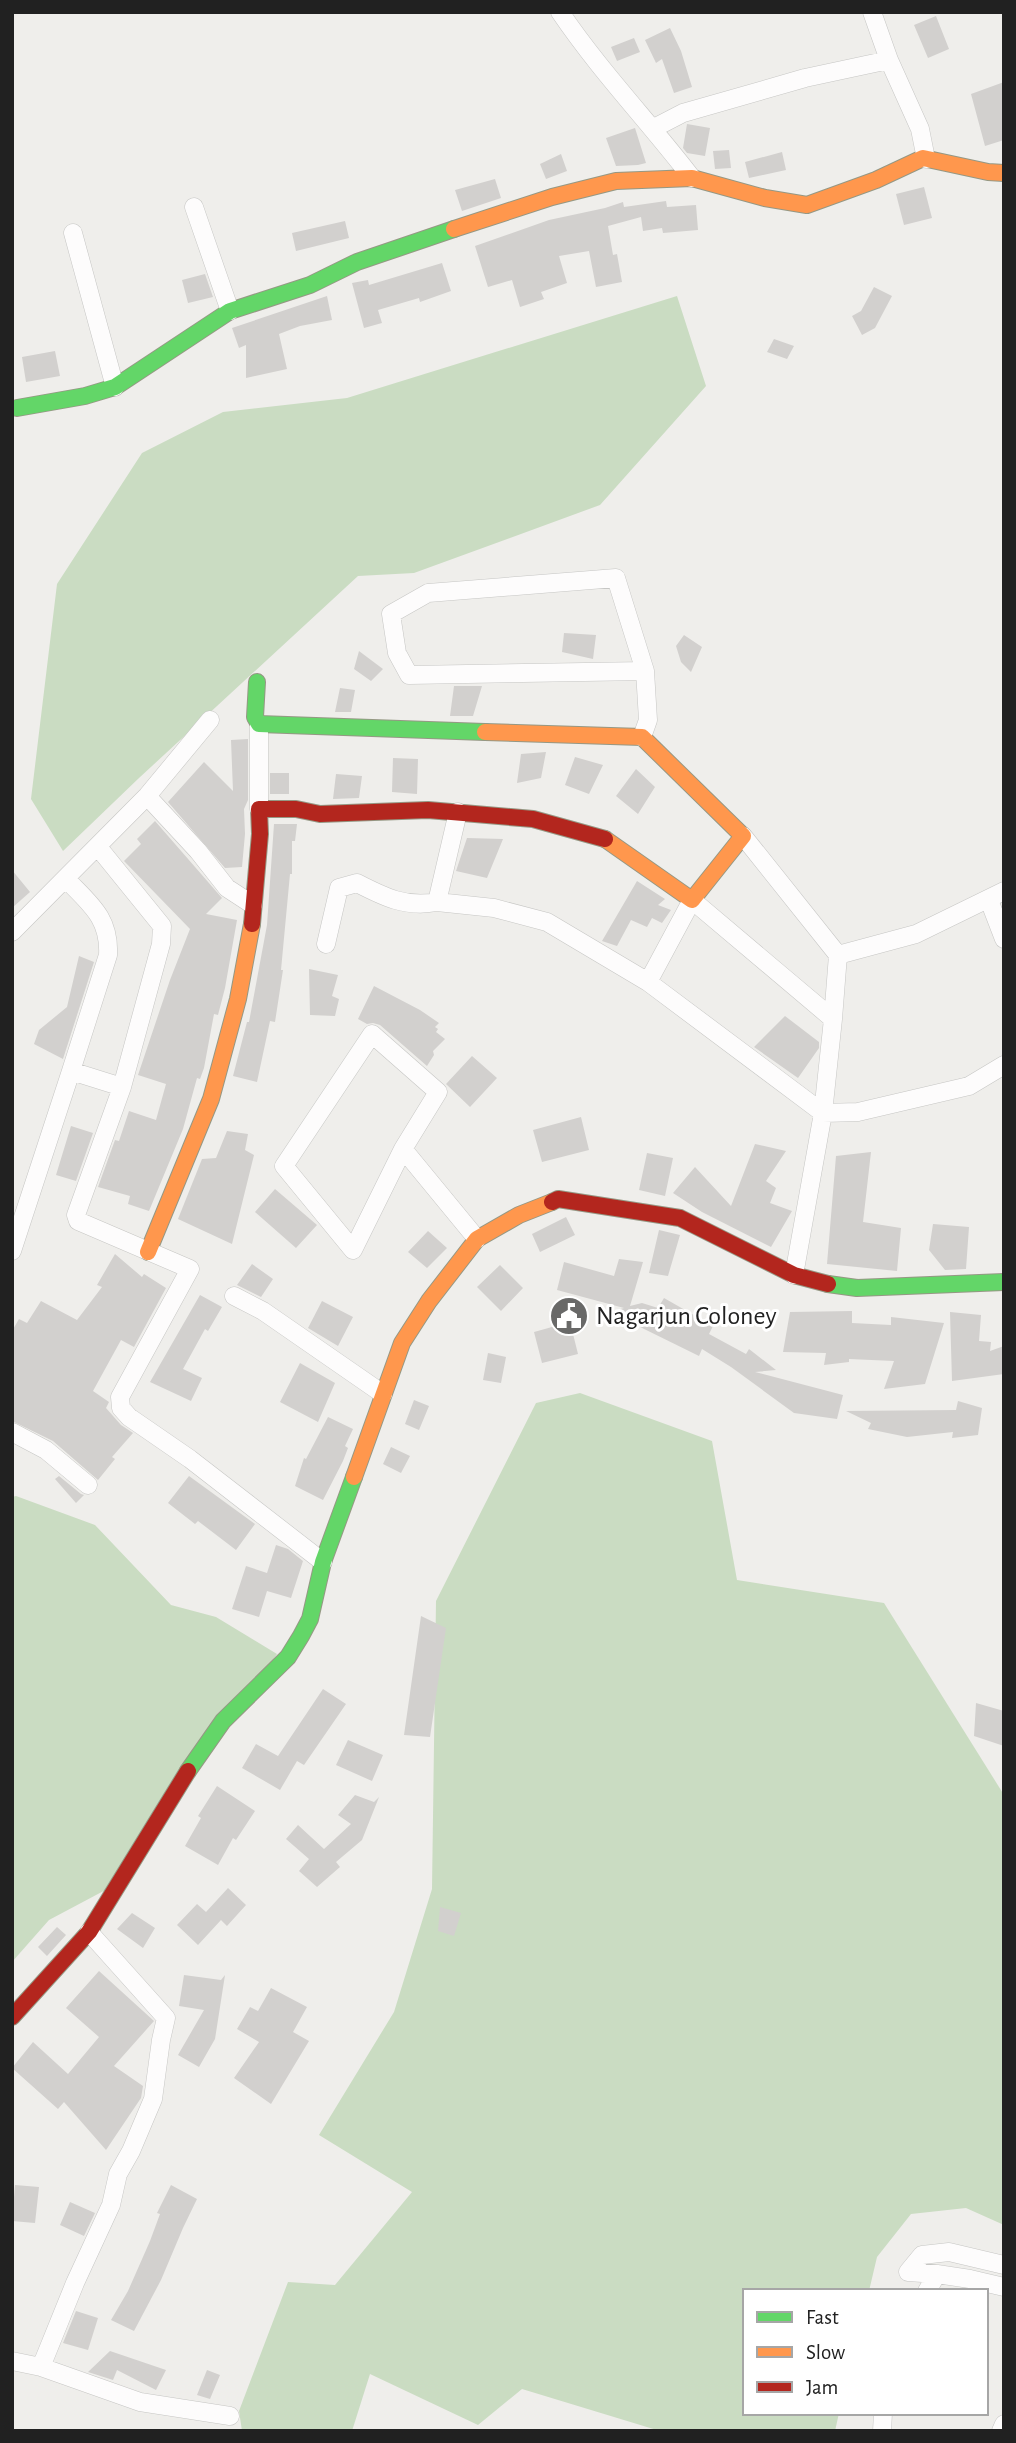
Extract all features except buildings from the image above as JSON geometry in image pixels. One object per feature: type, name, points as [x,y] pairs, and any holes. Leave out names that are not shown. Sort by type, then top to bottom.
[{"type":"street","points":[[560,12],[587,51],[654,128],[692,178]]},
{"type":"street","points":[[14,408],[85,396],[115,387],[230,310],[310,285],[357,262],[552,197],[617,181],[692,178],[765,198],[807,205],[926,159],[920,130],[889,60],[872,12]]},
{"type":"street","points":[[654,128],[683,113],[805,78],[889,60]]},
{"type":"street","points":[[923,158],[988,173],[1004,173]]},
{"type":"street","points":[[194,207],[230,310]]},
{"type":"street","points":[[73,233],[115,387]]},
{"type":"street","points":[[642,737],[648,720],[645,671],[616,578],[428,593],[391,614],[397,653],[409,675],[645,671]]},
{"type":"street","points":[[148,1252],[211,1099],[238,999],[253,905],[260,834],[257,682]]},
{"type":"street","points":[[12,932],[147,796],[210,720]]},
{"type":"street","points":[[259,724],[642,737],[743,836],[838,955],[823,1113],[794,1275]]},
{"type":"street","points":[[147,796],[198,851],[227,888],[253,905]]},
{"type":"street","points":[[259,808],[296,809],[320,814],[428,810],[458,812],[533,819],[604,838],[692,900],[833,1018]]},
{"type":"street","points":[[436,902],[458,812]]},
{"type":"street","points":[[648,982],[692,900],[743,836]]},
{"type":"street","points":[[98,847],[162,926],[161,944],[122,1087],[76,1215],[78,1221],[190,1269],[120,1396],[121,1408],[129,1417],[190,1459],[323,1562]]},
{"type":"street","points":[[12,1251],[108,955],[109,936],[96,910],[66,879]]},
{"type":"street","points":[[326,944],[339,888],[357,883],[385,897],[418,906],[436,902],[494,908],[547,922],[648,982],[823,1113],[858,1112],[968,1086],[1004,1066]]},
{"type":"street","points":[[838,955],[916,934],[996,896],[1004,939]]},
{"type":"street","points":[[372,1034],[438,1092],[403,1149],[353,1250],[284,1166],[372,1034]]},
{"type":"street","points":[[71,1071],[122,1087]]},
{"type":"street","points":[[403,1149],[477,1239]]},
{"type":"street","points":[[12,2017],[89,1932],[181,1780],[223,1721],[288,1657],[310,1619],[323,1562],[402,1343],[429,1301],[477,1239],[519,1215],[558,1199],[680,1217],[794,1275],[817,1283],[857,1288],[1004,1282]]},
{"type":"street","points":[[234,1296],[263,1311],[383,1394]]},
{"type":"street","points":[[12,1432],[46,1450],[88,1485]]},
{"type":"street","points":[[41,2367],[75,2283],[111,2206],[118,2174],[153,2099],[166,2018],[89,1932]]},
{"type":"street","points":[[1004,2265],[949,2252],[922,2255],[908,2272],[970,2279],[1004,2287]]},
{"type":"street","points":[[928,2289],[937,2274]]},
{"type":"street","points":[[12,2361],[41,2367],[140,2402],[230,2416]]},
{"type":"street","points":[[1002,2431],[1004,2424]]},
{"type":"green space","points":[[677,296],[706,386],[600,505],[414,573],[358,576],[63,851],[31,799],[57,584],[142,453],[223,412],[347,398]]},
{"type":"green space","points":[[580,1393],[712,1441],[737,1580],[884,1603],[1004,1795],[1004,2225],[966,2208],[911,2214],[877,2257],[869,2289],[743,2289],[743,2415],[839,2415],[835,2431],[660,2431],[522,2389],[478,2425],[370,2374],[352,2431],[242,2431],[239,2411],[288,2282],[335,2285],[412,2192],[319,2135],[394,2012],[432,1889],[436,1601],[536,1403]]},
{"type":"green space","points":[[16,1496],[95,1525],[171,1605],[216,1617],[277,1654],[113,1886],[49,1920],[12,1962],[12,1497]]},
{"type":"traffic: fast","points":[[17,408],[85,396],[115,387],[230,311],[310,285],[357,262],[454,229]]},
{"type":"traffic: fast","points":[[257,682],[255,717],[259,724],[485,732]]},
{"type":"traffic: fast","points":[[828,1284],[857,1288],[1004,1282]]},
{"type":"traffic: fast","points":[[188,1771],[223,1721],[288,1657],[301,1636],[310,1619],[323,1562],[354,1477]]},
{"type":"traffic: slow","points":[[454,229],[552,197],[616,181],[692,178],[765,198],[807,205],[876,180],[923,158],[1004,173]]},
{"type":"traffic: slow","points":[[485,732],[642,737],[743,836],[692,900],[605,839]]},
{"type":"traffic: slow","points":[[148,1252],[211,1099],[238,999],[252,924]]},
{"type":"traffic: slow","points":[[354,1477],[402,1343],[429,1301],[477,1239],[519,1215],[552,1202]]},
{"type":"traffic: jam","points":[[252,924],[260,834],[259,809],[296,809],[320,814],[428,810],[533,819],[605,839]]},
{"type":"traffic: jam","points":[[552,1202],[558,1199],[680,1218],[794,1275],[828,1284]]},
{"type":"traffic: jam","points":[[12,2017],[89,1932],[188,1771]]},
{"type":"place","name":"Nagarjun Coloney","points":[[569,1316]]}]
